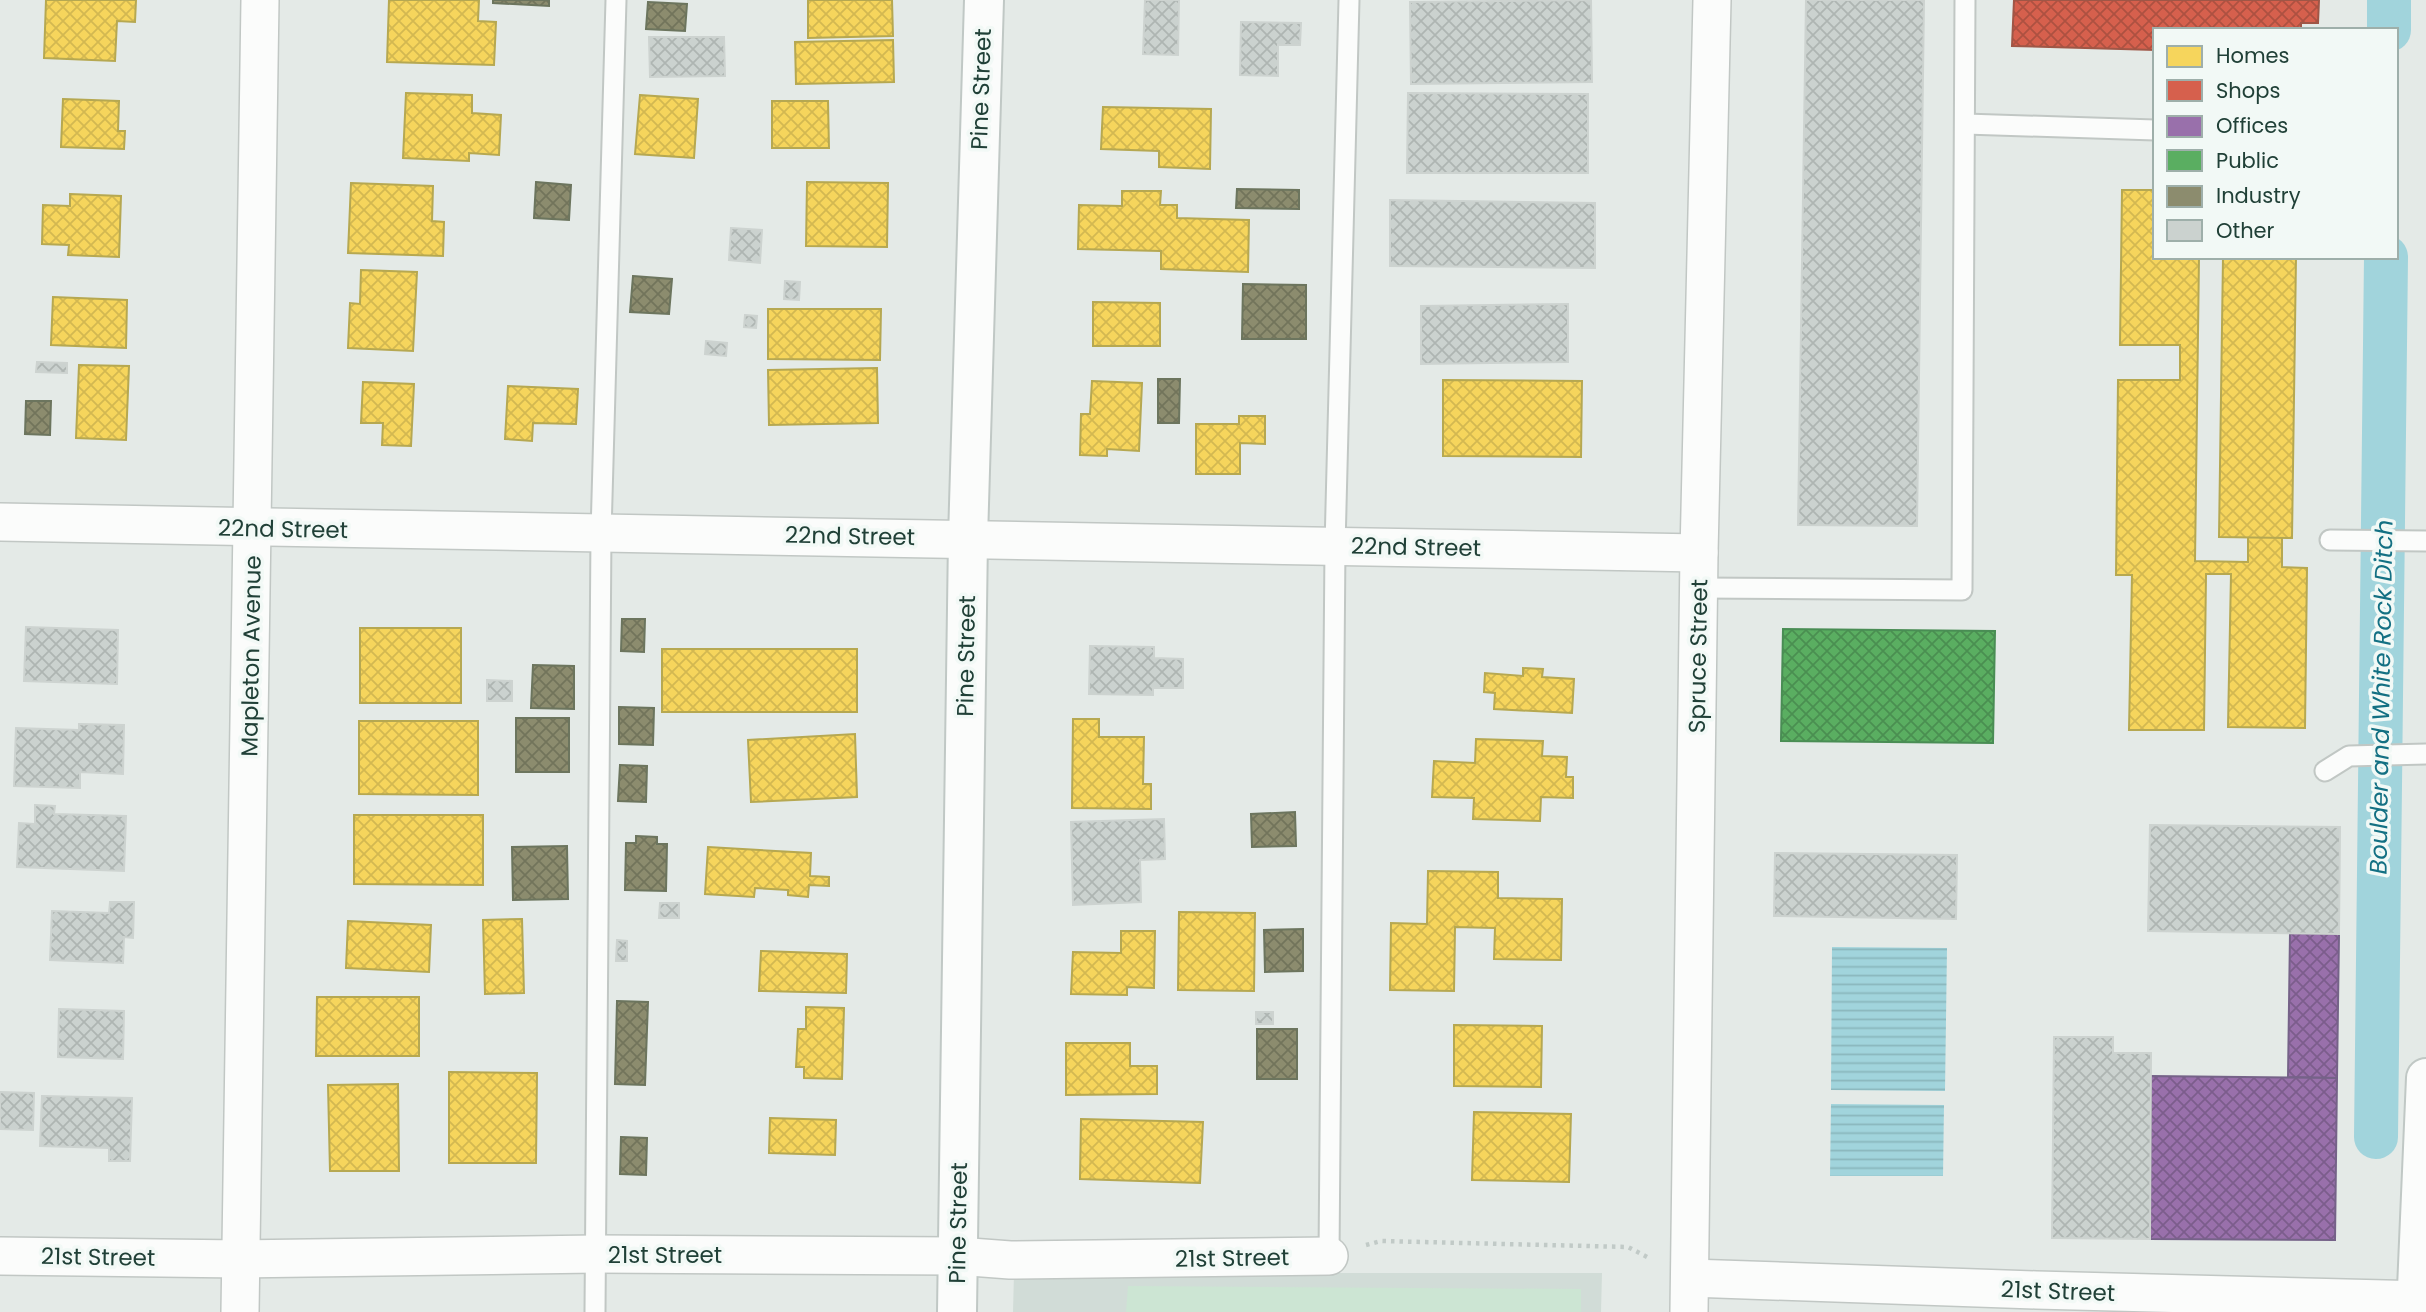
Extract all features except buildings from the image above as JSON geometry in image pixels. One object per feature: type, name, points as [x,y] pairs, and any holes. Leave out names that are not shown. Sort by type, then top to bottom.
[{"type":"street","name":"Mapleton Avenue","points":[[240,1312],[260,0]]},
{"type":"street","name":"Pine Street","points":[[957,1312],[968,538],[984,0]]},
{"type":"street","name":"Spruce Street","points":[[1689,1295],[1699,570],[1712,0]]},
{"type":"street","name":"22nd Street","points":[[0,522],[1335,546],[1699,570]]},
{"type":"street","points":[[2420,1304],[2426,1078]]},
{"type":"street","name":"21st Street","points":[[0,1256],[242,1259],[596,1255],[957,1256],[1010,1260],[1329,1256]]},
{"type":"street","name":"21st Street","points":[[1689,1295],[2420,1304]]},
{"type":"lane","points":[[595,1312],[601,533],[616,0]]},
{"type":"lane","points":[[1329,1256],[1335,546],[1349,0]]},
{"type":"lane","points":[[1699,570],[1962,590],[1965,0]]},
{"type":"lane","points":[[1965,124],[2153,130]]},
{"type":"lane","points":[[2330,540],[2426,541]]},
{"type":"lane","points":[[2325,771],[2348,756],[2426,754]]},
{"type":"path","points":[[1329,1256],[1381,1241],[1628,1247],[1689,1295]]},
{"type":"shaded area","points":[[1014,1273],[1602,1273],[1601,1312],[1013,1312]]},
{"type":"green space","points":[[1128,1286],[1581,1289],[1581,1312],[1126,1312]]},
{"type":"water","points":[[1832,947],[1947,948],[1945,1091],[1831,1090]]},
{"type":"water","points":[[1831,1104],[1944,1105],[1943,1176],[1830,1176]]},
{"type":"waterway","name":"Boulder and White Rock Ditch","points":[[2389,0],[2389,28]]},
{"type":"waterway","name":"Boulder and White Rock Ditch","points":[[2376,1137],[2386,259]]}]
